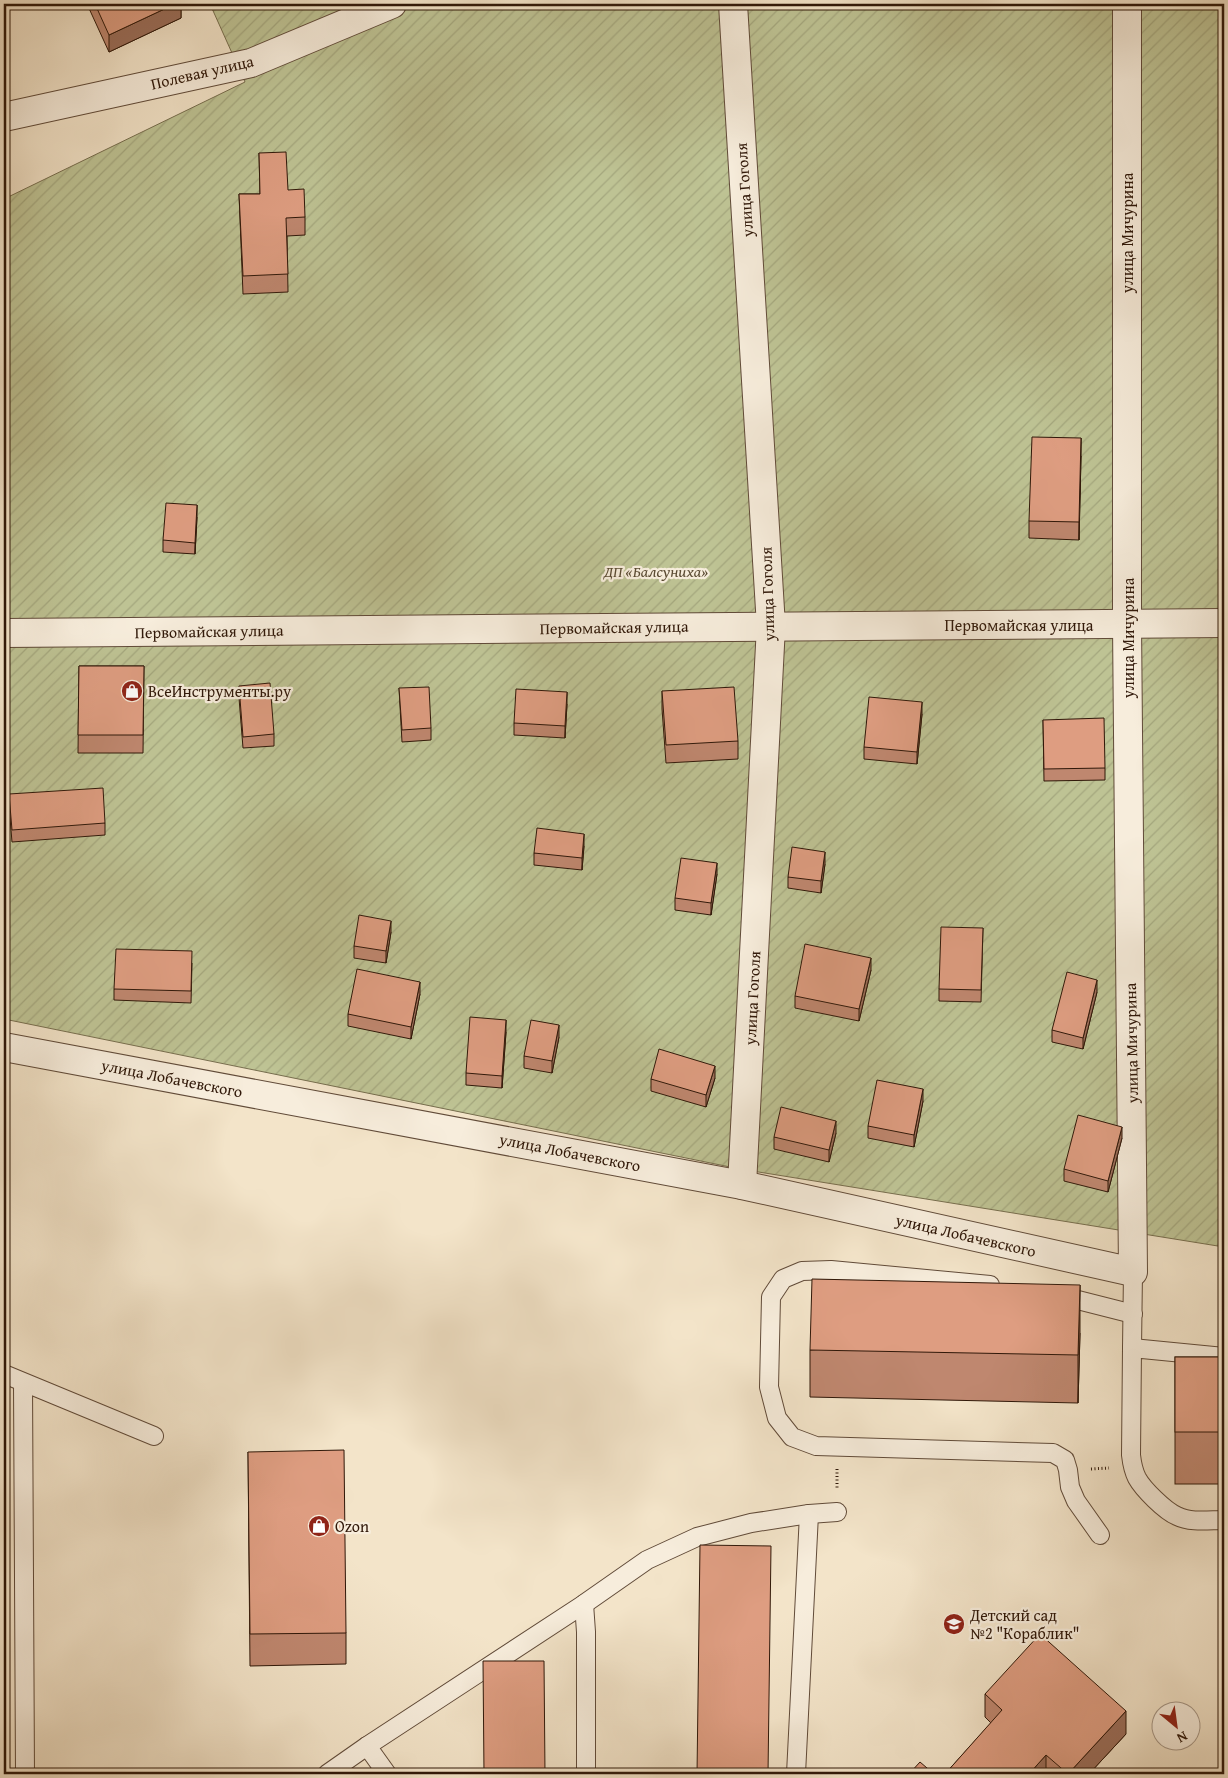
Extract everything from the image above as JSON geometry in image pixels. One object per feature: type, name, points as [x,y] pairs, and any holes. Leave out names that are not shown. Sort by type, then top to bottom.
[{"type":"street","name":"Полевая улица","points":[[4,117],[251,63],[392,4]]},
{"type":"street","name":"улица Гоголя","points":[[732,4],[771,626],[742,1185]]},
{"type":"street","name":"улица Мичурина","points":[[1127,4],[1127,624],[1133,1272]]},
{"type":"street","name":"Первомайская улица","points":[[4,633],[1224,623]]},
{"type":"street","name":"улица Лобачевского","points":[[4,1047],[742,1185],[1133,1272]]},
{"type":"lane","points":[[1008,1286],[831,1270],[802,1271],[783,1279],[771,1297],[769,1387],[778,1418],[792,1437],[816,1446],[1054,1453],[1064,1460],[1068,1470],[1070,1487],[1076,1501],[1100,1535]]},
{"type":"lane","points":[[1133,1272],[1132,1467],[1138,1480],[1166,1510],[1178,1517],[1189,1520],[1224,1520]]},
{"type":"lane","points":[[1038,1289],[1132,1314]]},
{"type":"lane","points":[[1132,1348],[1224,1356]]},
{"type":"lane","points":[[4,1374],[154,1436]]},
{"type":"lane","points":[[23,1382],[25,1774]]},
{"type":"lane","points":[[327,1774],[584,1604],[647,1560],[697,1537],[751,1523],[809,1514],[837,1512]]},
{"type":"lane","points":[[796,1774],[809,1514]]},
{"type":"lane","points":[[584,1604],[586,1632],[586,1774]]},
{"type":"lane","points":[[367,1746],[387,1774]]},
{"type":"path","points":[[837,1446],[837,1512]]},
{"type":"path","points":[[1068,1470],[1132,1467]]},
{"type":"green space","name":"ДП «Балсуниха»","points":[[210,4],[1224,4],[1224,1247],[740,1169],[4,1019],[4,199],[245,82]]},
{"type":"building","points":[[95,4],[175,4],[109,35]]},
{"type":"building","points":[[286,152],[288,190],[304,189],[305,217],[286,218],[288,274],[243,276],[239,194],[260,194],[259,153]]},
{"type":"building","points":[[1032,437],[1081,438],[1079,522],[1029,521]]},
{"type":"building","points":[[166,503],[197,505],[195,543],[163,540]]},
{"type":"building","points":[[79,666],[144,666],[143,735],[78,735]]},
{"type":"building","points":[[270,683],[274,734],[243,737],[239,686]]},
{"type":"building","points":[[429,687],[431,728],[402,730],[399,688]]},
{"type":"building","points":[[734,687],[738,741],[666,745],[662,691]]},
{"type":"building","points":[[516,689],[567,692],[565,726],[514,723]]},
{"type":"building","points":[[869,697],[922,702],[917,752],[864,747]]},
{"type":"building","points":[[1104,718],[1105,768],[1044,769],[1043,720]]},
{"type":"building","points":[[103,788],[105,823],[12,830],[9,794]]},
{"type":"building","points":[[537,828],[584,834],[582,858],[534,853]]},
{"type":"building","points":[[792,847],[825,852],[821,881],[788,877]]},
{"type":"building","points":[[681,858],[717,863],[711,903],[675,898]]},
{"type":"building","points":[[359,915],[391,921],[386,951],[354,946]]},
{"type":"building","points":[[941,927],[983,928],[981,990],[939,989]]},
{"type":"building","points":[[805,944],[871,958],[859,1009],[795,996]]},
{"type":"building","points":[[116,949],[192,951],[191,991],[114,989]]},
{"type":"building","points":[[357,969],[420,982],[411,1027],[348,1014]]},
{"type":"building","points":[[1067,972],[1097,980],[1083,1038],[1052,1030]]},
{"type":"building","points":[[470,1017],[506,1020],[502,1076],[466,1073]]},
{"type":"building","points":[[531,1020],[559,1025],[552,1061],[524,1056]]},
{"type":"building","points":[[659,1049],[715,1066],[706,1095],[651,1079]]},
{"type":"building","points":[[877,1080],[923,1089],[914,1135],[868,1126]]},
{"type":"building","points":[[781,1107],[836,1121],[829,1150],[774,1137]]},
{"type":"building","points":[[1078,1115],[1122,1127],[1108,1181],[1064,1169]]},
{"type":"building","points":[[812,1279],[1080,1285],[1078,1355],[810,1350]]},
{"type":"building","points":[[1175,1357],[1224,1357],[1224,1432],[1175,1432]]},
{"type":"building","points":[[344,1450],[346,1633],[250,1634],[248,1452]]},
{"type":"building","points":[[1224,1544],[1224,1567],[1223,1567]]},
{"type":"building","points":[[700,1545],[771,1546],[768,1774],[697,1774]]},
{"type":"building","points":[[1040,1634],[1126,1711],[1068,1774],[1046,1755],[1029,1774],[945,1774],[1002,1710],[985,1694]]},
{"type":"building","points":[[483,1661],[544,1661],[545,1774],[484,1774]]},
{"type":"building","points":[[920,1762],[934,1774],[909,1774]]},
{"type":"place","name":"ВсеИнструменты.ру","points":[[132,691]]},
{"type":"place","name":"Ozon","points":[[319,1526]]},
{"type":"place","name":"Детский сад №2 \"Кораблик\"","points":[[954,1624]]}]
